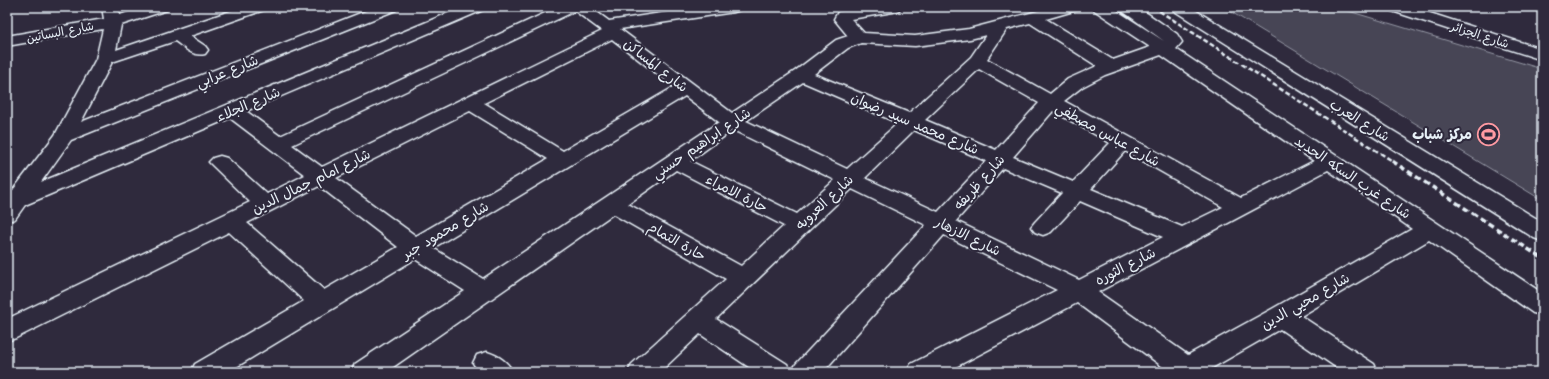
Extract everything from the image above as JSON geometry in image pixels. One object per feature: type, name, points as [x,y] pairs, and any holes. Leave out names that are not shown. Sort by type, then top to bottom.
[{"type":"street","name":"شارع البساتين","points":[[7,41],[112,14],[161,7]]},
{"type":"street","points":[[105,59],[258,7]]},
{"type":"street","name":"شارع عرابي","points":[[64,136],[390,7]]},
{"type":"street","name":"شارع الجلاء","points":[[13,207],[477,7]]},
{"type":"street","points":[[279,144],[571,7]]},
{"type":"street","name":"شارع المساكن","points":[[580,7],[685,88],[732,122]]},
{"type":"street","name":"شارع امام جمال الدين","points":[[7,331],[470,103],[610,29],[734,7]]},
{"type":"street","points":[[859,38],[842,19],[844,15],[893,7]]},
{"type":"street","name":"شارع ابراهيم حسني","points":[[364,372],[801,75],[842,44],[859,38],[915,41],[970,34],[1071,7]]},
{"type":"street","name":"شارع غرب السكه الحديد","points":[[1100,7],[1164,48],[1542,306]]},
{"type":"street","points":[[1126,7],[1171,38],[1173,42],[1170,46],[1164,48]]},
{"type":"street","name":"شارع العرب","points":[[1179,7],[1542,233]]},
{"type":"street","name":"شارع الجزائر","points":[[1395,7],[1542,55]]},
{"type":"street","name":"شارع الجزائر","points":[[1416,7],[1542,44]]},
{"type":"street","points":[[13,207],[64,136],[105,59],[112,14]]},
{"type":"street","points":[[1034,18],[1111,67]]},
{"type":"street","name":"شارع العروبه","points":[[642,372],[977,61],[1000,27]]},
{"type":"street","points":[[178,34],[199,50]]},
{"type":"street","name":"شارع ظريفه","points":[[806,372],[1051,102],[1075,83],[1099,71],[1164,48]]},
{"type":"street","name":"شارع عباس مصطفي","points":[[977,61],[1240,207]]},
{"type":"street","name":"شارع محمد سيد رضوان","points":[[801,75],[1182,236]]},
{"type":"street","name":"شارع محمود جبر","points":[[205,372],[685,88]]},
{"type":"street","points":[[470,103],[564,160]]},
{"type":"street","points":[[233,111],[416,248],[484,291]]},
{"type":"street","name":"شارع الازهار","points":[[732,122],[1078,290],[1186,371]]},
{"type":"street","points":[[1043,227],[1122,142]]},
{"type":"street","name":"حارة الامراء","points":[[674,161],[800,225]]},
{"type":"street","name":"شارع الثوره","points":[[921,372],[1182,236],[1330,161]]},
{"type":"street","points":[[220,162],[265,204]]},
{"type":"street","name":"حارة التمام","points":[[612,204],[743,278]]},
{"type":"street","points":[[231,220],[322,303]]},
{"type":"street","name":"شارع محيي الدين","points":[[1186,371],[1430,229]]},
{"type":"street","points":[[1281,316],[1364,372]]},
{"type":"street","points":[[698,320],[777,372]]},
{"type":"shaded area","name":"مركز شباب","points":[[1223,7],[1335,7],[1542,69],[1542,200]]},
{"type":"railway","points":[[1153,7],[1394,162]]},
{"type":"railway","points":[[1392,161],[1542,258]]},
{"type":"place","name":"مركز شباب","points":[[1488,134]]}]
